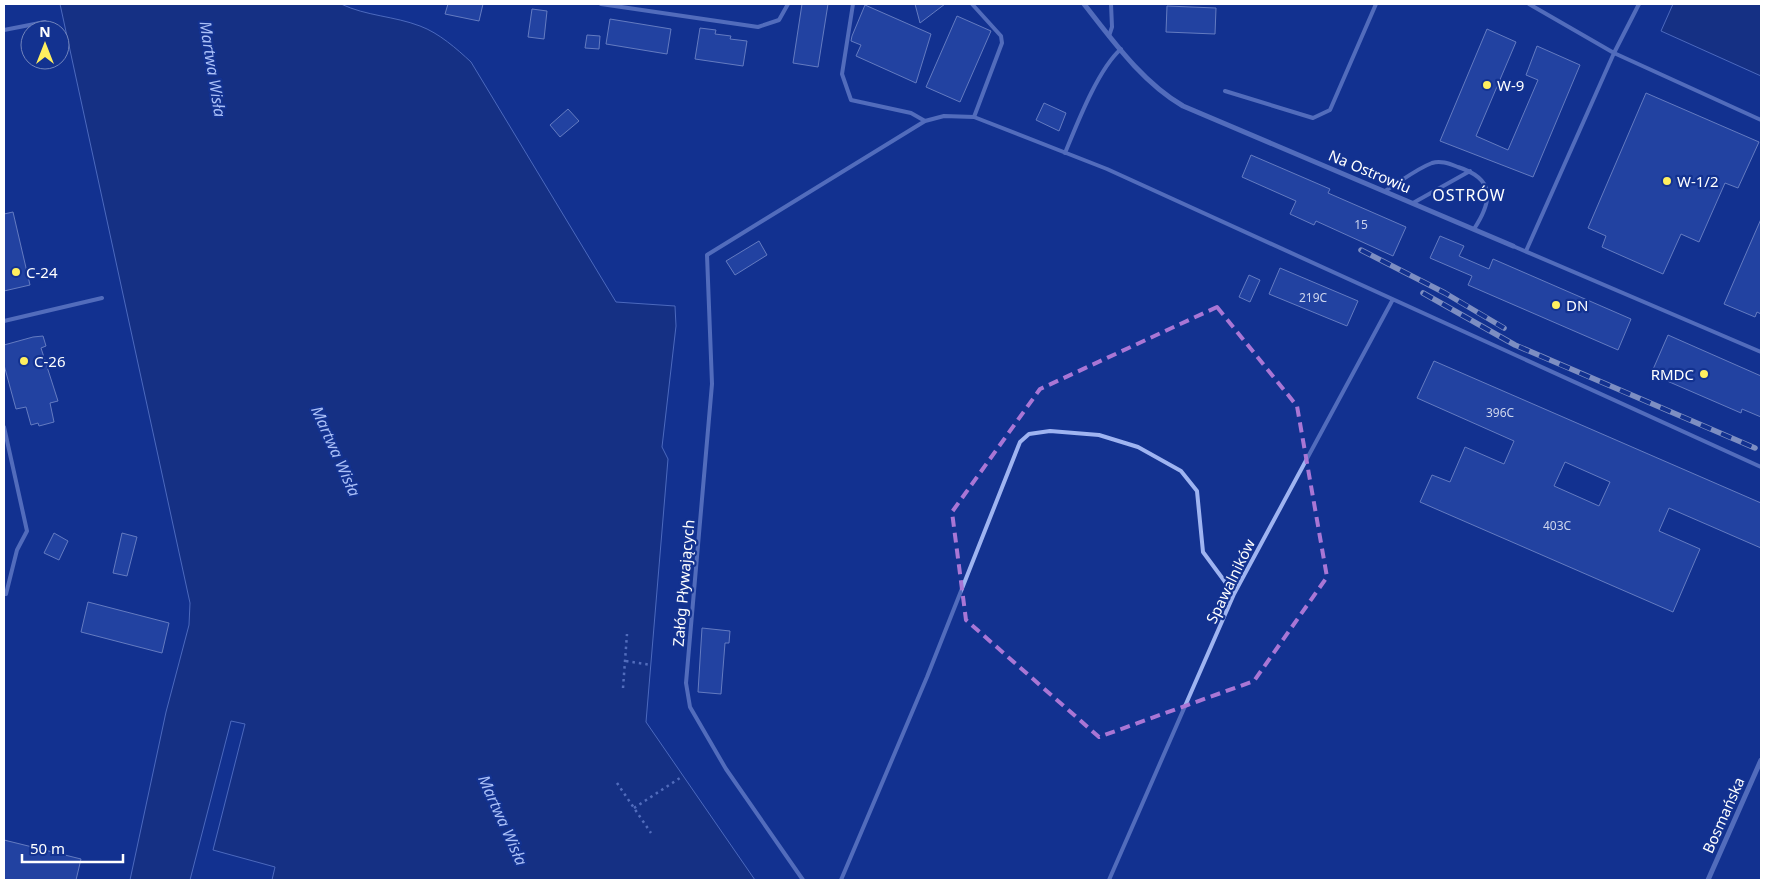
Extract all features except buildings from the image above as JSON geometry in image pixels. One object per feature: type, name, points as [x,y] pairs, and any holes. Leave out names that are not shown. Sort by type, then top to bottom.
[{"type":"street","name":"Na Ostrowiu","points":[[1084,4],[1109,36],[1165,95],[1184,106],[1513,246]]},
{"type":"street","name":"Bosmańska","points":[[1708,880],[1761,760]]},
{"type":"lane","points":[[601,4],[758,27],[779,20],[788,4]]},
{"type":"lane","points":[[852,4],[842,74],[851,100],[911,114],[925,121],[944,116],[974,117],[1107,169],[1392,301],[1761,468]]},
{"type":"lane","points":[[972,4],[1001,36],[1002,43],[974,117]]},
{"type":"lane","points":[[1109,36],[1112,27],[1111,4]]},
{"type":"lane","points":[[1225,91],[1312,118],[1330,110],[1376,4]]},
{"type":"lane","points":[[1529,4],[1614,53],[1761,120]]},
{"type":"lane","points":[[1526,251],[1614,53],[1639,4]]},
{"type":"lane","points":[[4,30],[20,27]]},
{"type":"lane","points":[[1065,153],[1077,123],[1111,58],[1121,49]]},
{"type":"lane","name":"Załóg Pływających","points":[[803,880],[726,769],[690,707],[686,683],[712,384],[706,254],[925,121]]},
{"type":"lane","points":[[1386,191],[1433,163],[1444,162],[1470,171],[1483,180],[1487,189],[1486,208],[1474,229]]},
{"type":"lane","points":[[1413,203],[1470,171]]},
{"type":"lane","name":"Na Ostrowiu","points":[[1513,246],[1761,352]]},
{"type":"lane","points":[[4,321],[102,298]]},
{"type":"lane","name":"Spawalników","points":[[1109,880],[1234,594],[1392,301]]},
{"type":"lane","points":[[4,427],[27,531],[17,550],[6,594],[4,594]]},
{"type":"lane","points":[[841,880],[927,677],[1020,442],[1029,434],[1050,431],[1099,436],[1138,447],[1181,471],[1197,491],[1203,552],[1234,594]]},
{"type":"path","points":[[623,688],[627,634]]},
{"type":"path","points":[[626,661],[651,665]]},
{"type":"path","points":[[634,808],[683,776]]},
{"type":"path","points":[[617,783],[650,833]]},
{"type":"highlighted area","points":[[1217,307],[1297,406],[1327,577],[1254,681],[1099,737],[966,620],[952,512],[1040,389]]},
{"type":"water","name":"Martwa Wisła","points":[[60,4],[341,4],[427,29],[447,42],[471,62],[616,302],[675,306],[676,326],[662,447],[668,459],[646,722],[755,880],[272,880],[275,867],[213,850],[245,724],[231,721],[190,880],[130,880],[166,712],[189,625],[190,603],[70,50],[70,20],[63,20]]},
{"type":"water","points":[[1673,4],[1761,4],[1761,76],[1661,31]]},
{"type":"railway","points":[[1361,250],[1445,293],[1504,328]]},
{"type":"railway","points":[[1423,293],[1515,345],[1755,448]]},
{"type":"place","name":"W-9","points":[[1487,85]]},
{"type":"place","name":"W-1/2","points":[[1667,181]]},
{"type":"place","name":"C-24","points":[[16,272]]},
{"type":"place","name":"DN","points":[[1556,305]]},
{"type":"place","name":"C-26","points":[[24,361]]},
{"type":"place","name":"RMDC","points":[[1704,374]]},
{"type":"district","name":"OSTRÓW","points":[[1469,195]]}]
